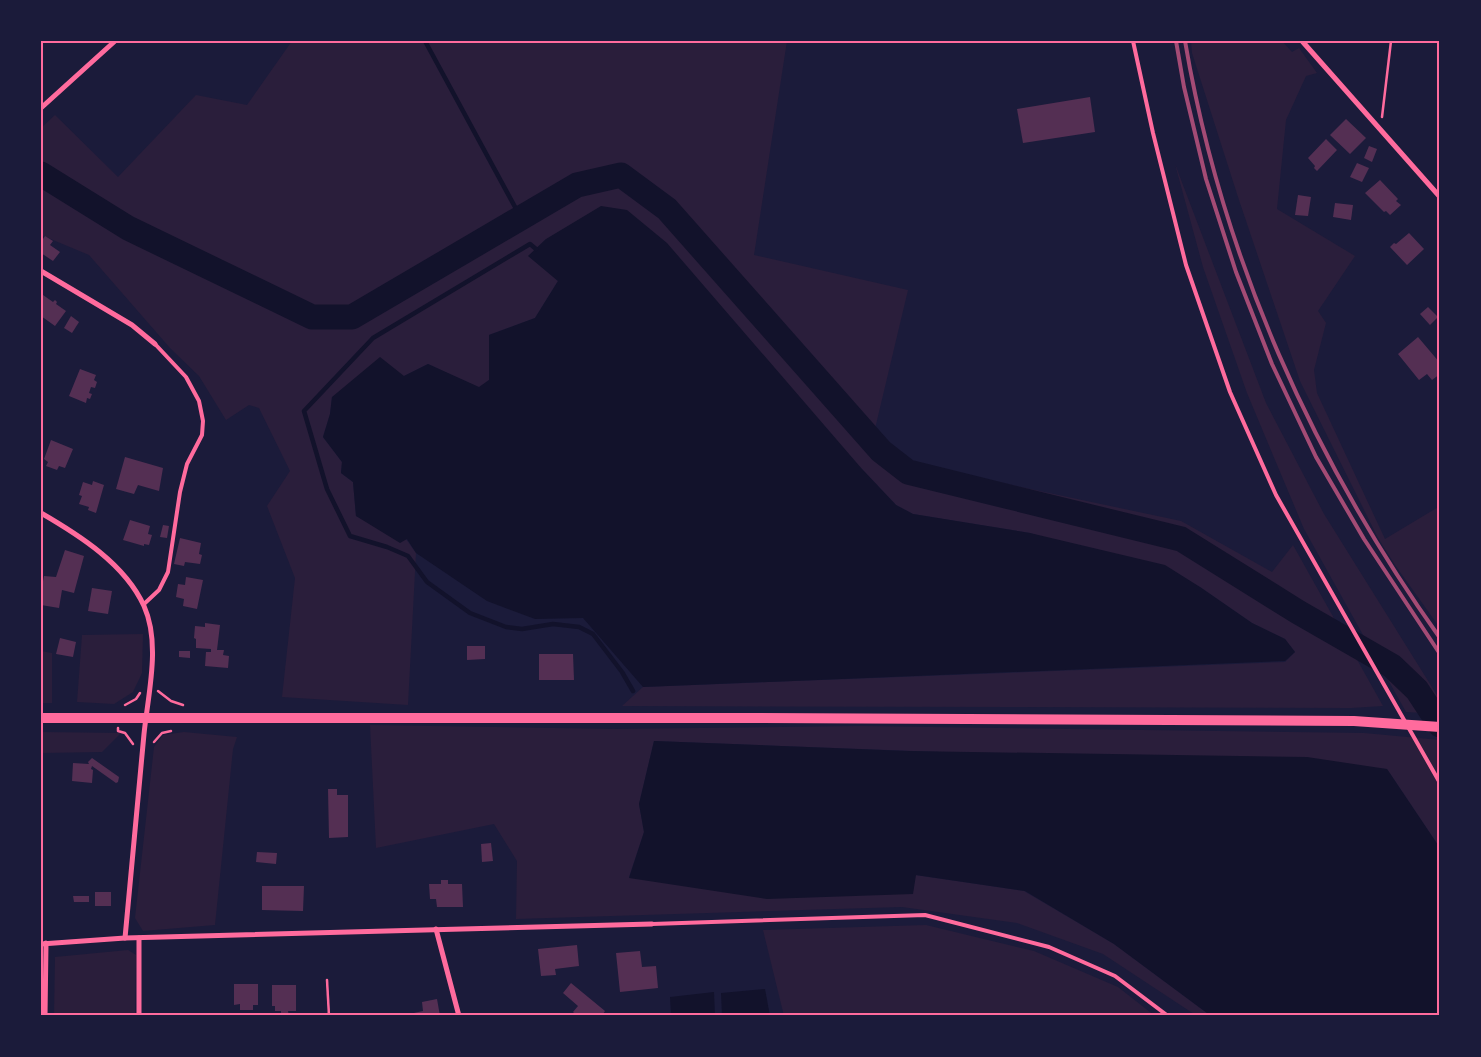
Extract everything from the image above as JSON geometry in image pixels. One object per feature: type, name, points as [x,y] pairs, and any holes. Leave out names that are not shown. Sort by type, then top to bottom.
[{"type":"main road","points":[[41,718],[761,718],[1354,721],[1440,727]]},
{"type":"street","points":[[41,108],[116,41]]},
{"type":"street","points":[[1302,41],[1440,197]]},
{"type":"street","points":[[41,271],[132,325],[155,344]]},
{"type":"street","points":[[41,512],[100,552],[124,575],[144,604],[150,620],[153,637],[125,938]]},
{"type":"street","points":[[44,1016],[43,943],[125,938],[652,924]]},
{"type":"street","points":[[436,929],[459,1016]]},
{"type":"street","points":[[139,938],[139,1016]]},
{"type":"lane","points":[[1133,41],[1153,134],[1186,265],[1230,392],[1276,495],[1440,782]]},
{"type":"lane","points":[[144,604],[159,590],[168,572],[180,492],[187,464],[202,434],[203,421],[199,401],[186,377],[155,344]]},
{"type":"lane","points":[[652,924],[925,916],[1049,947],[1115,976],[1168,1016]]},
{"type":"path","points":[[1380,131],[1392,41]]},
{"type":"path","points":[[327,980],[329,1016]]},
{"type":"shaded area","points":[[292,41],[787,41],[754,255],[908,290],[874,433],[908,463],[1181,521],[1272,572],[1293,545],[1383,706],[1351,708],[622,706],[643,687],[1285,662],[1295,652],[1285,639],[1252,623],[1200,587],[1030,533],[913,514],[896,505],[862,469],[546,239],[529,256],[558,281],[535,318],[489,335],[489,380],[479,388],[428,364],[404,376],[332,397],[330,414],[323,437],[342,462],[341,473],[353,482],[356,516],[406,539],[416,553],[408,705],[282,697],[295,578],[267,506],[290,471],[259,408],[249,405],[226,420],[199,376],[170,348],[89,255],[41,235],[41,128],[55,115],[118,177],[196,95],[247,105]]},
{"type":"shaded area","points":[[1191,41],[1282,41],[1292,52],[1299,48],[1317,73],[1306,76],[1286,120],[1277,209],[1355,256],[1318,311],[1326,323],[1314,370],[1317,393],[1385,539],[1440,506],[1440,628],[1378,538],[1300,381],[1238,197],[1192,53]]},
{"type":"shaded area","points":[[1175,164],[1266,403],[1324,514],[1440,700],[1440,714],[1406,712],[1304,529],[1247,393],[1203,267]]},
{"type":"shaded area","points":[[601,206],[627,210],[667,243],[862,469],[896,505],[913,514],[1030,533],[1165,565],[1252,623],[1285,639],[1295,652],[1285,661],[643,687],[583,618],[535,619],[487,601],[416,553],[407,539],[400,543],[356,516],[353,482],[341,473],[342,462],[323,437],[330,414],[332,397],[380,357],[404,376],[428,364],[479,387],[489,380],[489,335],[535,318],[558,281],[528,256],[546,239]]},
{"type":"shaded area","points":[[143,634],[142,673],[133,692],[114,704],[77,702],[82,635]]},
{"type":"shaded area","points":[[41,651],[52,653],[52,703],[41,703]]},
{"type":"shaded area","points":[[370,725],[614,729],[861,726],[1364,733],[1440,740],[1440,848],[1387,769],[654,741],[639,804],[644,832],[629,877],[912,894],[915,875],[1024,891],[1114,944],[1211,1016],[1197,1016],[1103,954],[1017,923],[902,907],[516,919],[517,861],[494,824],[376,848]]},
{"type":"shaded area","points":[[41,732],[121,733],[102,752],[41,753]]},
{"type":"shaded area","points":[[184,732],[237,737],[233,749],[215,925],[143,931],[135,918],[154,747],[163,735]]},
{"type":"shaded area","points":[[654,741],[908,751],[1307,757],[1387,769],[1440,848],[1440,1016],[1211,1016],[1114,944],[1025,891],[916,875],[913,894],[767,899],[629,878],[644,832],[639,804]]},
{"type":"shaded area","points":[[926,925],[1034,951],[1118,987],[1155,1016],[784,1016],[763,930]]},
{"type":"shaded area","points":[[128,950],[136,955],[135,1016],[54,1016],[55,957]]},
{"type":"shaded area","points":[[765,989],[770,1016],[722,1016],[721,993]]},
{"type":"shaded area","points":[[714,992],[715,1016],[671,1016],[670,997]]},
{"type":"building","points":[[1090,97],[1095,132],[1023,143],[1017,109]]},
{"type":"building","points":[[1346,119],[1366,138],[1350,154],[1330,135]]},
{"type":"building","points":[[1326,139],[1337,150],[1317,171],[1308,158]]},
{"type":"building","points":[[1369,146],[1377,149],[1372,162],[1364,158]]},
{"type":"building","points":[[1357,163],[1369,168],[1362,182],[1350,177]]},
{"type":"building","points":[[1380,180],[1398,199],[1396,201],[1401,205],[1390,215],[1386,211],[1384,212],[1365,193]]},
{"type":"building","points":[[1298,195],[1311,197],[1308,216],[1295,215]]},
{"type":"building","points":[[1335,203],[1353,205],[1351,220],[1333,217]]},
{"type":"building","points":[[1409,233],[1424,249],[1407,265],[1390,247]]},
{"type":"building","points":[[45,236],[53,241],[50,245],[60,252],[53,261],[41,253],[41,238],[43,239]]},
{"type":"building","points":[[43,295],[53,302],[55,300],[56,304],[66,311],[55,326],[41,316]]},
{"type":"building","points":[[1428,307],[1438,317],[1430,325],[1420,314]]},
{"type":"building","points":[[71,316],[79,322],[72,333],[64,328]]},
{"type":"building","points":[[1418,337],[1440,363],[1440,374],[1432,380],[1427,374],[1419,380],[1398,354]]},
{"type":"building","points":[[80,369],[96,375],[94,380],[97,382],[95,388],[91,387],[89,393],[92,394],[90,399],[87,398],[86,403],[69,396]]},
{"type":"building","points":[[51,440],[73,449],[65,468],[59,466],[57,470],[46,466],[48,462],[44,459]]},
{"type":"building","points":[[125,457],[163,468],[159,491],[138,485],[134,494],[116,489]]},
{"type":"building","points":[[93,481],[104,485],[96,513],[88,510],[89,507],[79,504],[82,496],[79,495],[83,482],[92,485]]},
{"type":"building","points":[[130,520],[150,526],[148,534],[152,535],[149,545],[144,544],[144,546],[123,540]]},
{"type":"building","points":[[163,525],[169,526],[167,538],[160,537]]},
{"type":"building","points":[[180,538],[201,543],[199,554],[202,555],[200,564],[185,562],[184,566],[174,564]]},
{"type":"building","points":[[65,550],[84,556],[74,593],[62,590],[59,608],[41,605],[44,576],[56,577]]},
{"type":"building","points":[[186,577],[203,580],[197,609],[183,606],[184,599],[176,597],[178,584],[185,585]]},
{"type":"building","points":[[92,588],[112,591],[108,614],[88,611]]},
{"type":"building","points":[[205,623],[220,625],[217,650],[224,650],[223,655],[229,656],[228,668],[205,666],[206,652],[211,652],[211,649],[196,648],[196,639],[194,638],[195,626],[205,627]]},
{"type":"building","points":[[60,638],[76,642],[73,657],[56,654]]},
{"type":"building","points":[[467,646],[485,646],[485,659],[467,660]]},
{"type":"building","points":[[179,651],[190,651],[190,658],[179,657]]},
{"type":"building","points":[[539,654],[573,654],[574,680],[539,680]]},
{"type":"building","points":[[92,758],[119,777],[118,782],[116,783],[92,766],[92,783],[72,781],[73,763],[89,764],[88,762]]},
{"type":"building","points":[[328,789],[337,789],[337,795],[348,795],[348,837],[329,838]]},
{"type":"building","points":[[491,843],[493,861],[482,862],[481,844]]},
{"type":"building","points":[[257,852],[277,853],[276,864],[256,862]]},
{"type":"building","points":[[441,880],[448,880],[448,884],[462,884],[463,907],[437,907],[436,899],[430,899],[429,884],[441,884]]},
{"type":"building","points":[[262,886],[304,886],[303,911],[262,910]]},
{"type":"building","points":[[95,892],[111,892],[111,906],[95,906]]},
{"type":"building","points":[[73,896],[89,896],[89,902],[74,902]]},
{"type":"building","points":[[577,945],[579,966],[555,969],[556,975],[541,976],[538,949]]},
{"type":"building","points":[[640,951],[642,967],[656,966],[658,988],[620,992],[616,953]]},
{"type":"building","points":[[571,983],[605,1011],[603,1014],[606,1016],[577,1016],[573,1012],[578,1006],[563,993]]},
{"type":"building","points":[[234,984],[258,984],[258,1005],[253,1005],[253,1010],[240,1010],[240,1004],[234,1005]]},
{"type":"building","points":[[272,985],[296,985],[296,1011],[288,1011],[289,1016],[281,1016],[281,1011],[275,1011],[275,1006],[272,1006]]},
{"type":"building","points":[[437,999],[440,1016],[400,1016],[423,1011],[422,1002]]},
{"type":"waterway","points":[[425,41],[521,218]]},
{"type":"waterway","points":[[41,174],[128,228],[312,317],[352,317],[577,185],[621,175],[667,209],[881,451],[908,472],[1181,539],[1298,612],[1392,666],[1417,690],[1440,725]]},
{"type":"waterway","points":[[536,249],[530,244],[373,338],[304,411],[327,489],[350,536],[387,547],[408,556],[427,582],[470,613],[506,627],[522,629],[553,624],[579,627],[593,634],[622,672],[633,691]]},
{"type":"railway","points":[[1176,41],[1184,87],[1206,179],[1236,272],[1272,364],[1316,457],[1364,539],[1440,654]]},
{"type":"railway","points":[[1185,41],[1201,122],[1223,201],[1248,278],[1279,354],[1313,428],[1352,500],[1394,570],[1440,638]]}]
